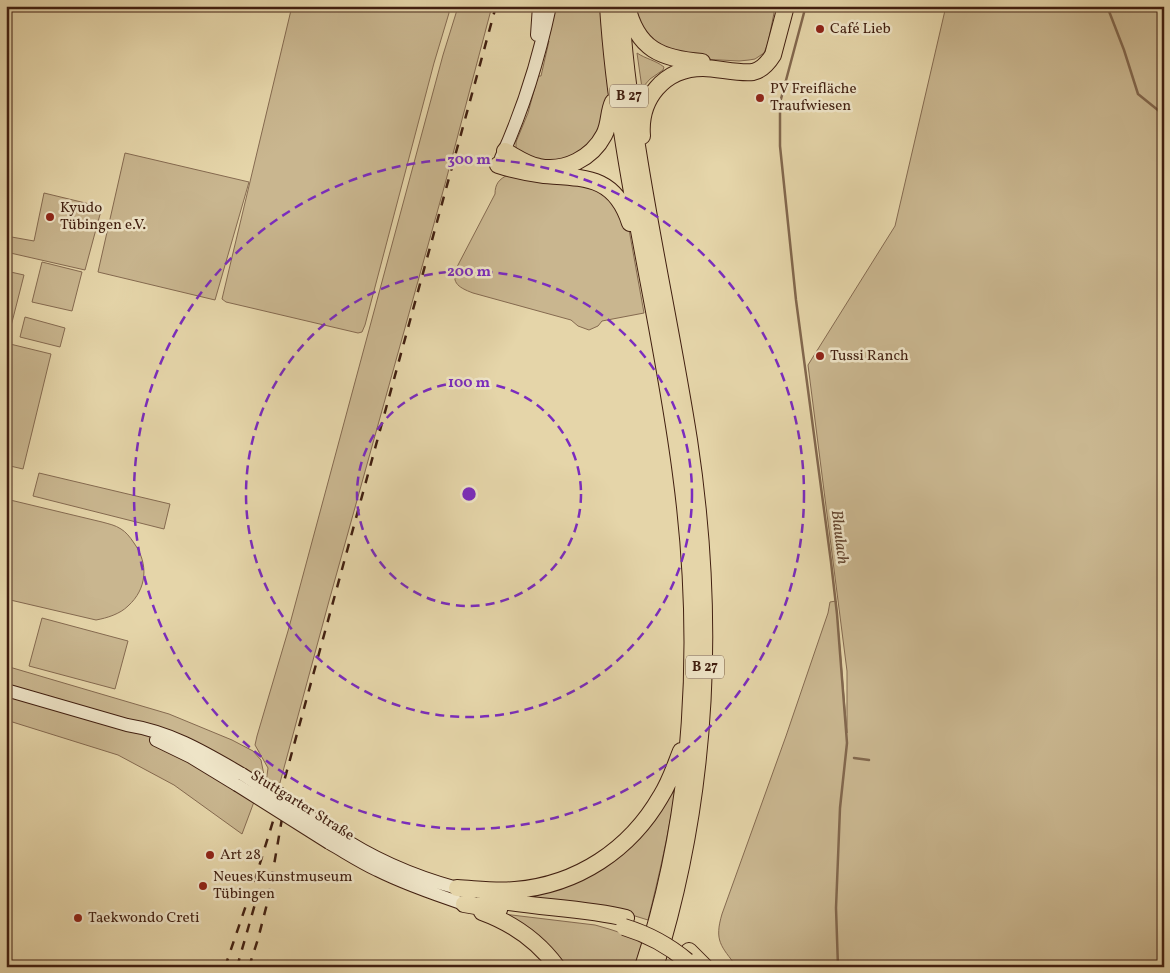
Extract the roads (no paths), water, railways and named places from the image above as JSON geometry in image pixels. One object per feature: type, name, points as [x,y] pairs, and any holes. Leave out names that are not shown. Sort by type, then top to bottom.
[{"type":"highway","name":"B 27","points":[[608,6],[617,96],[680,466],[686,513],[693,620],[689,732],[683,786],[672,854],[643,967]]},
{"type":"highway","name":"B 27","points":[[620,6],[628,87],[643,186],[692,466],[701,545],[705,629],[704,694],[692,806],[678,883],[656,967]]},
{"type":"highway","points":[[627,6],[638,35],[659,53],[680,60],[746,64],[761,60],[766,54],[771,42],[777,6]]},
{"type":"highway","points":[[643,186],[646,169],[641,127],[642,116],[656,88],[678,72],[690,69],[745,72],[759,70],[765,66],[772,55],[786,6]]},
{"type":"highway","points":[[502,158],[539,167],[559,168],[577,162],[590,154],[600,142],[610,120],[612,105],[617,96]]},
{"type":"highway","points":[[502,158],[518,171],[581,177],[597,182],[617,197],[626,211],[631,224],[639,233]]},
{"type":"highway","points":[[457,888],[502,891],[534,888],[574,875],[606,858],[632,835],[654,808],[666,788],[689,732]]},
{"type":"highway","points":[[457,888],[470,894],[494,900],[600,913],[625,923]]},
{"type":"highway","points":[[464,904],[514,912],[647,926],[659,931],[690,960],[705,967]]},
{"type":"highway","points":[[464,904],[503,921],[518,930],[537,945],[557,967]]},
{"type":"main road","points":[[530,81],[530,67],[538,30],[539,6]]},
{"type":"main road","points":[[502,158],[530,81],[550,6]]},
{"type":"main road","name":"Stuttgarter Straße","points":[[6,690],[126,725],[140,727],[186,743],[206,753],[239,779],[332,838],[375,870],[436,895],[464,904]]},
{"type":"main road","name":"Stuttgarter Straße","points":[[332,838],[348,842],[384,862],[421,877],[457,888]]},
{"type":"waterway","points":[[1107,6],[1138,94],[1164,115]]},
{"type":"waterway","name":"Blaulach","points":[[781,99],[805,9]]},
{"type":"waterway","name":"Blaulach","points":[[780,111],[780,146],[796,300],[837,614],[847,743],[840,808],[836,908],[838,967]]},
{"type":"waterway","points":[[854,758],[869,760]]},
{"type":"railway","points":[[225,967],[274,818],[496,6]]},
{"type":"railway","points":[[249,967],[268,900],[285,801]]},
{"type":"railway","points":[[237,967],[261,883]]},
{"type":"place","name":"Café Lieb","points":[[820,29]]},
{"type":"place","name":"PV Freifläche Traufwiesen","points":[[760,98]]},
{"type":"place","name":"Kyudo Tübingen e.V.","points":[[50,217]]},
{"type":"place","name":"Tussi Ranch","points":[[820,356]]},
{"type":"place","name":"Art 28","points":[[210,855]]},
{"type":"place","name":"Neues Kunstmuseum Tübingen","points":[[203,886]]},
{"type":"place","name":"Taekwondo Creti","points":[[78,918]]}]
